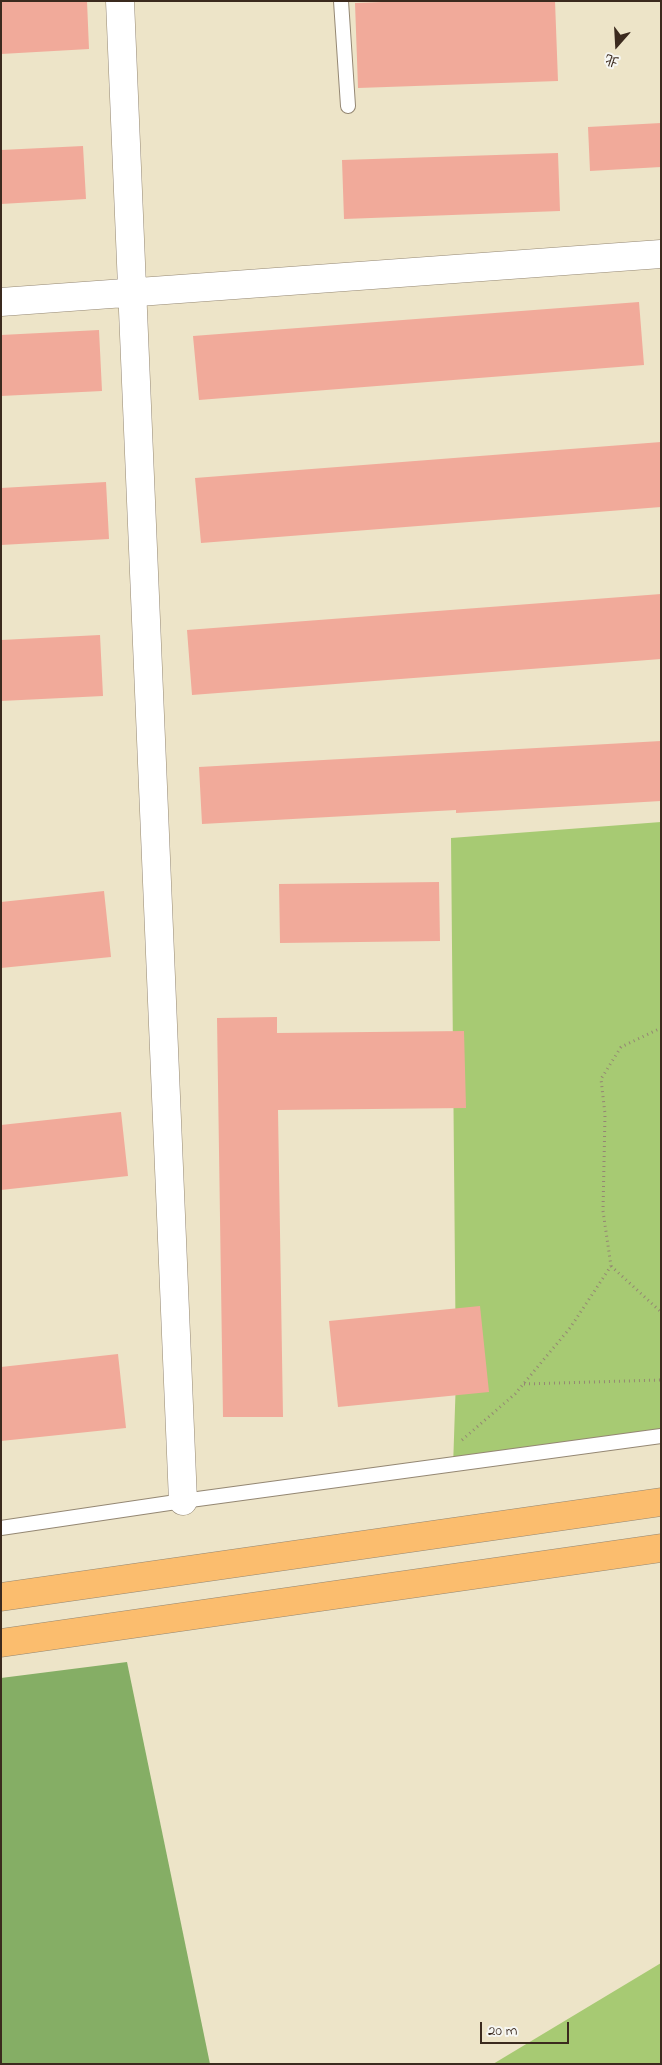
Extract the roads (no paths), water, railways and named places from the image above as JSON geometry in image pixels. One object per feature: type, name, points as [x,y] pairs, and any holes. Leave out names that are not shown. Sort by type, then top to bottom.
[{"type":"highway","points":[[1,1596],[661,1502]]},
{"type":"highway","points":[[1,1643],[661,1548]]},
{"type":"street","points":[[120,1],[183,1501]]},
{"type":"street","points":[[1,302],[132,294],[661,254]]},
{"type":"lane","points":[[341,1],[348,106]]},
{"type":"lane","points":[[1,1528],[183,1501],[661,1436]]}]
